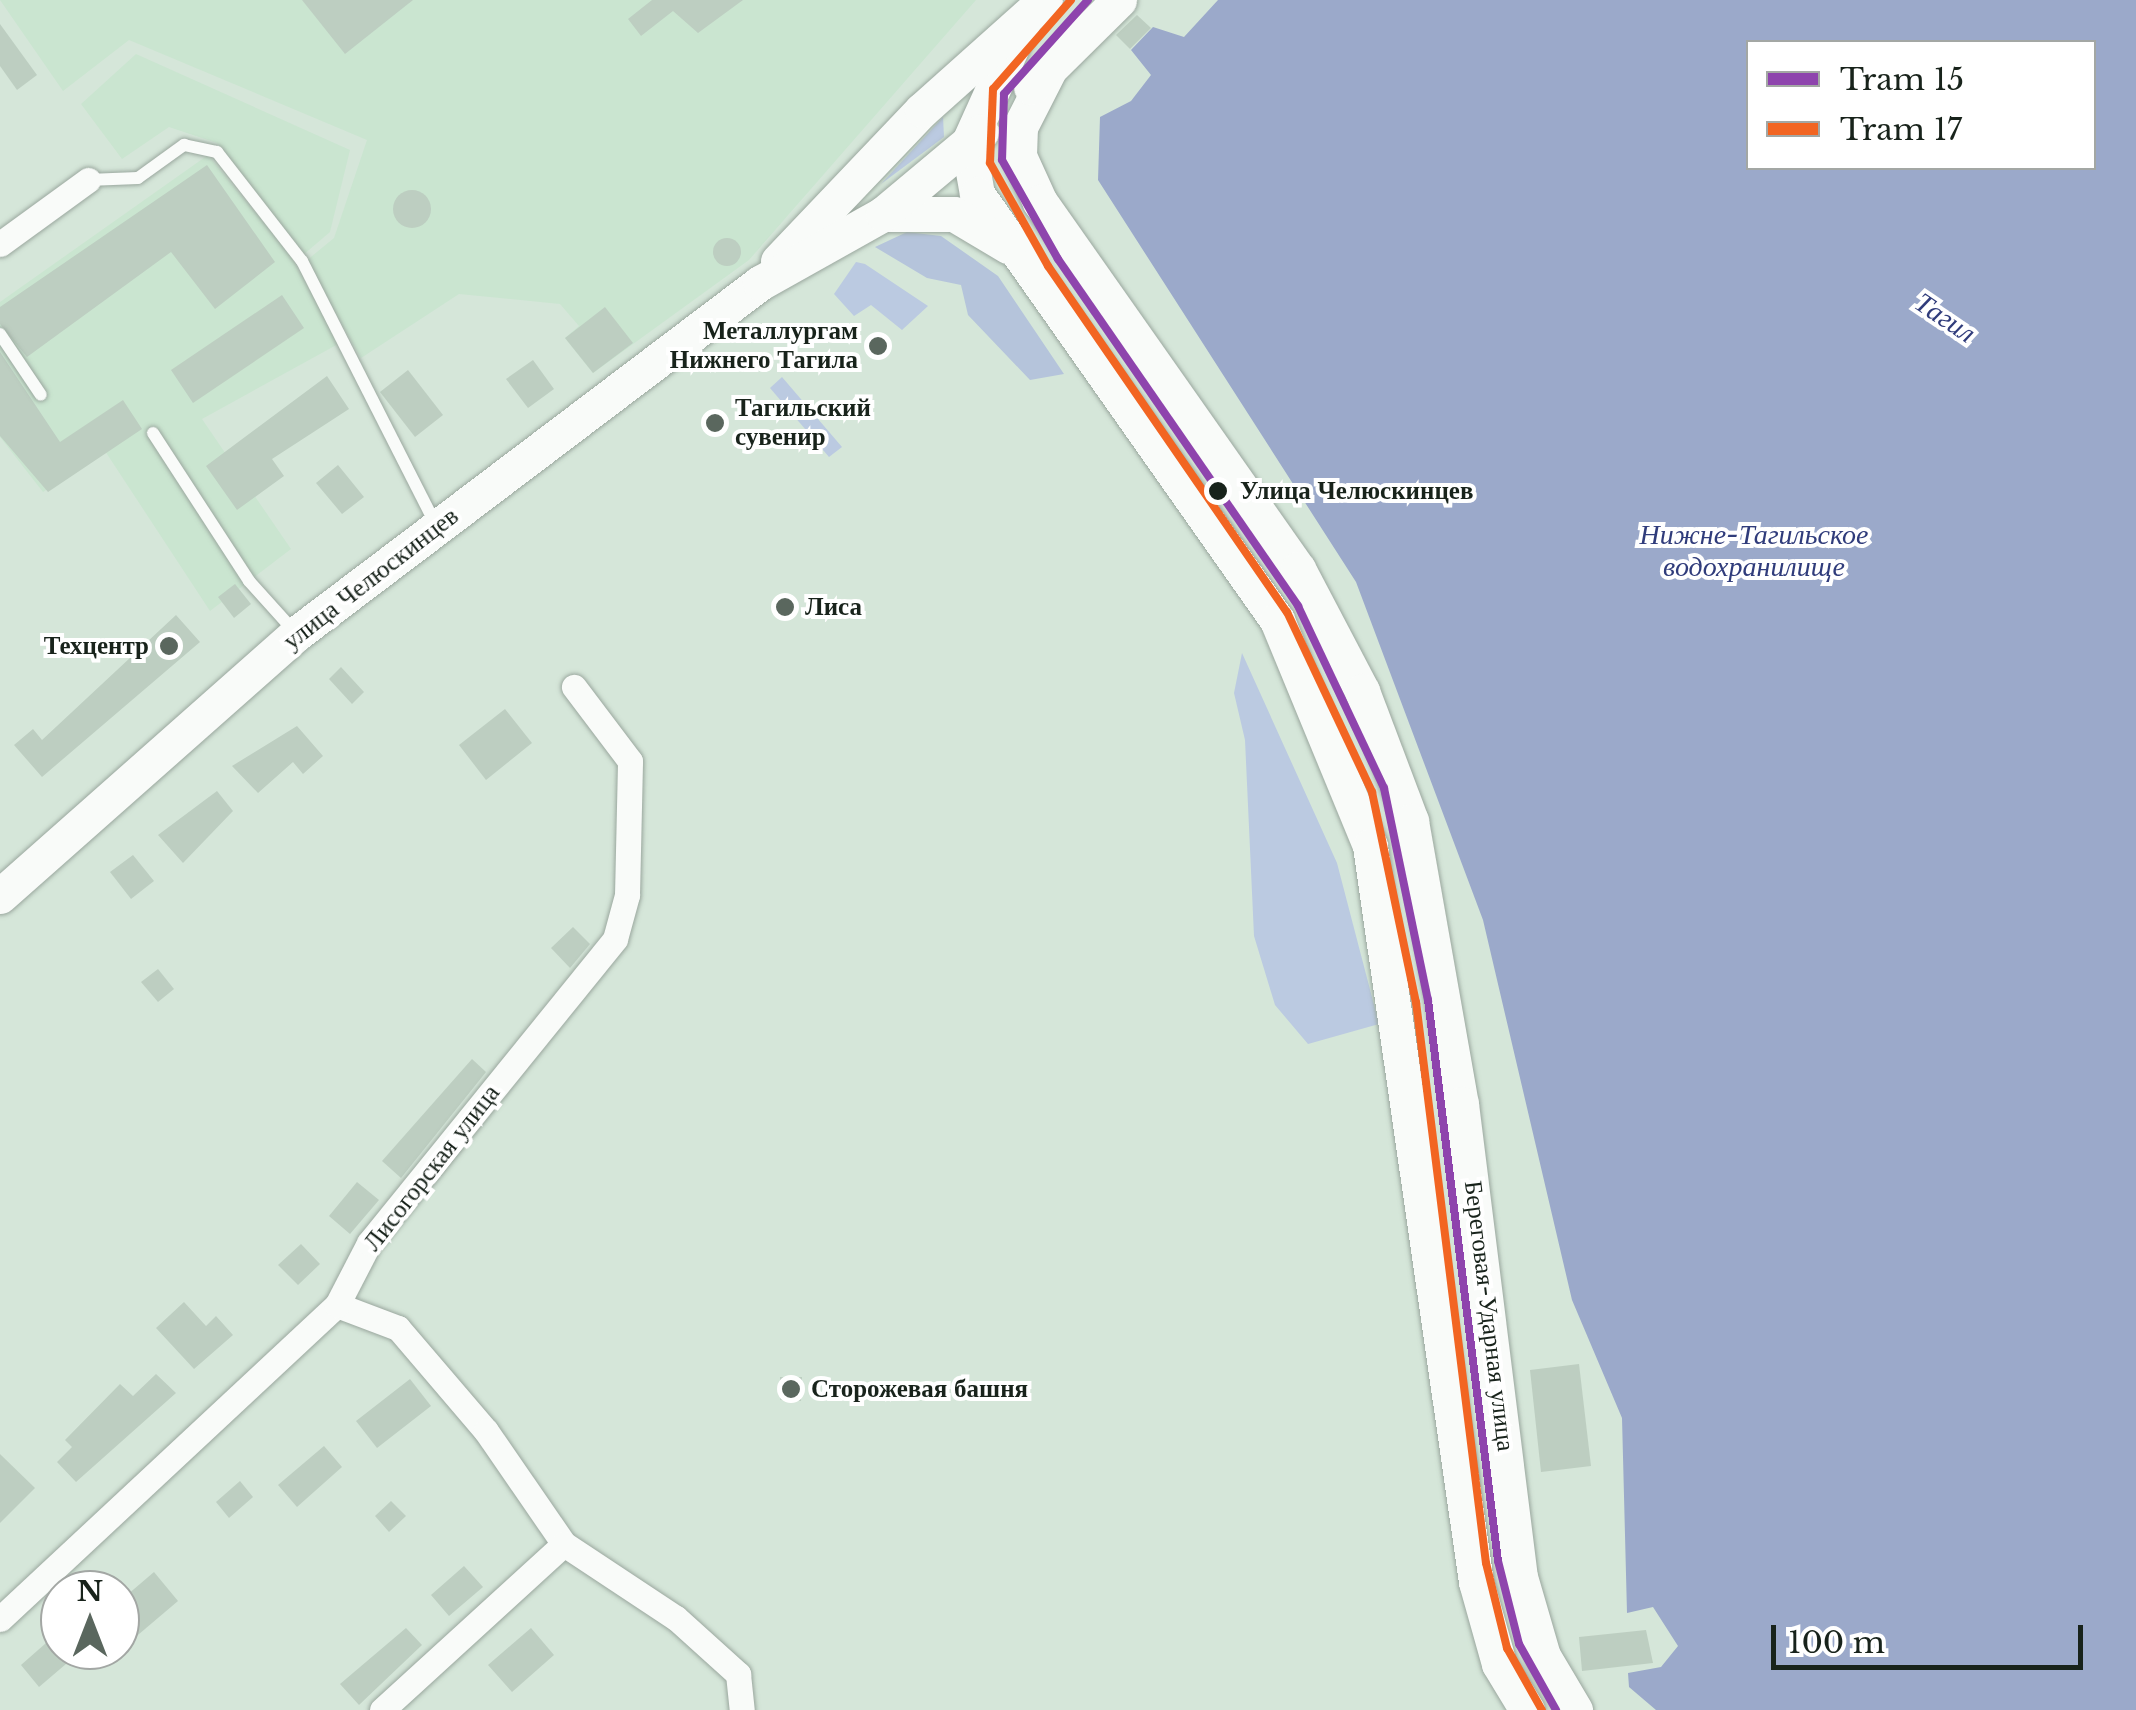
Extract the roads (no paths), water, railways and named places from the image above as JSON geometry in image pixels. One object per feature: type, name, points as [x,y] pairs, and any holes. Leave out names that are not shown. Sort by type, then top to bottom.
[{"type":"main road","name":"улица Челюскинцев","points":[[0,896],[296,634],[760,283],[883,214],[1048,72],[1119,0]]},
{"type":"main road","name":"улица Челюскинцев","points":[[760,283],[827,203],[1034,10]]},
{"type":"main road","points":[[968,144],[1034,10]]},
{"type":"main road","name":"Береговая-Ударная улица","points":[[1048,72],[1020,127],[1019,156],[1032,184],[1298,569],[1362,692],[1412,821],[1458,1086],[1520,1577],[1542,1656],[1575,1710]]},
{"type":"main road","name":"Береговая-Ударная улица","points":[[968,144],[977,194],[1278,620],[1356,800],[1394,971],[1440,1375],[1479,1600],[1500,1664],[1527,1710]]},
{"type":"main road","name":"Береговая-Ударная улица","points":[[883,214],[954,214],[1017,251]]},
{"type":"street","points":[[0,244],[88,180]]},
{"type":"street","name":"Лисогорская улица","points":[[0,1618],[337,1305],[369,1243],[616,939],[627,896],[630,761],[574,686]]},
{"type":"street","points":[[337,1305],[398,1328],[486,1431],[564,1544],[676,1618],[738,1674],[742,1710]]},
{"type":"street","points":[[382,1710],[564,1544]]},
{"type":"lane","points":[[88,180],[138,178],[184,145],[217,152],[302,261],[438,527]]},
{"type":"lane","points":[[0,334],[40,395]]},
{"type":"lane","points":[[152,433],[249,581],[296,634]]},
{"type":"water","name":"Нижне-Тагильское водохранилище","points":[[1218,0],[2136,0],[2136,1710],[1656,1710],[1629,1687],[1628,1673],[1661,1667],[1678,1646],[1653,1607],[1627,1613],[1622,1418],[1572,1300],[1483,920],[1356,582],[1098,180],[1100,117],[1131,101],[1151,75],[1131,50],[1153,27],[1184,37]]},
{"type":"tram line","name":"17","points":[[1071,0],[993,89],[990,163],[1048,266],[1287,612],[1372,792],[1416,1002],[1486,1563],[1507,1648],[1542,1710]]},
{"type":"tram line","name":"15","points":[[1088,0],[1004,94],[1002,160],[1058,259],[1298,606],[1384,788],[1428,1000],[1498,1561],[1519,1644],[1556,1710]]},
{"type":"place","name":"Металлургам Нижнего Тагила","points":[[878,346]]},
{"type":"place","name":"Тагильский сувенир","points":[[715,423]]},
{"type":"place","name":"Улица Челюскинцев","points":[[1218,491]]},
{"type":"place","name":"Лиса","points":[[785,607]]},
{"type":"place","name":"Техцентр","points":[[169,646]]},
{"type":"place","name":"Сторожевая башня","points":[[791,1389]]},
{"type":"water label","name":"Тагил","points":[[1945,318]]}]
